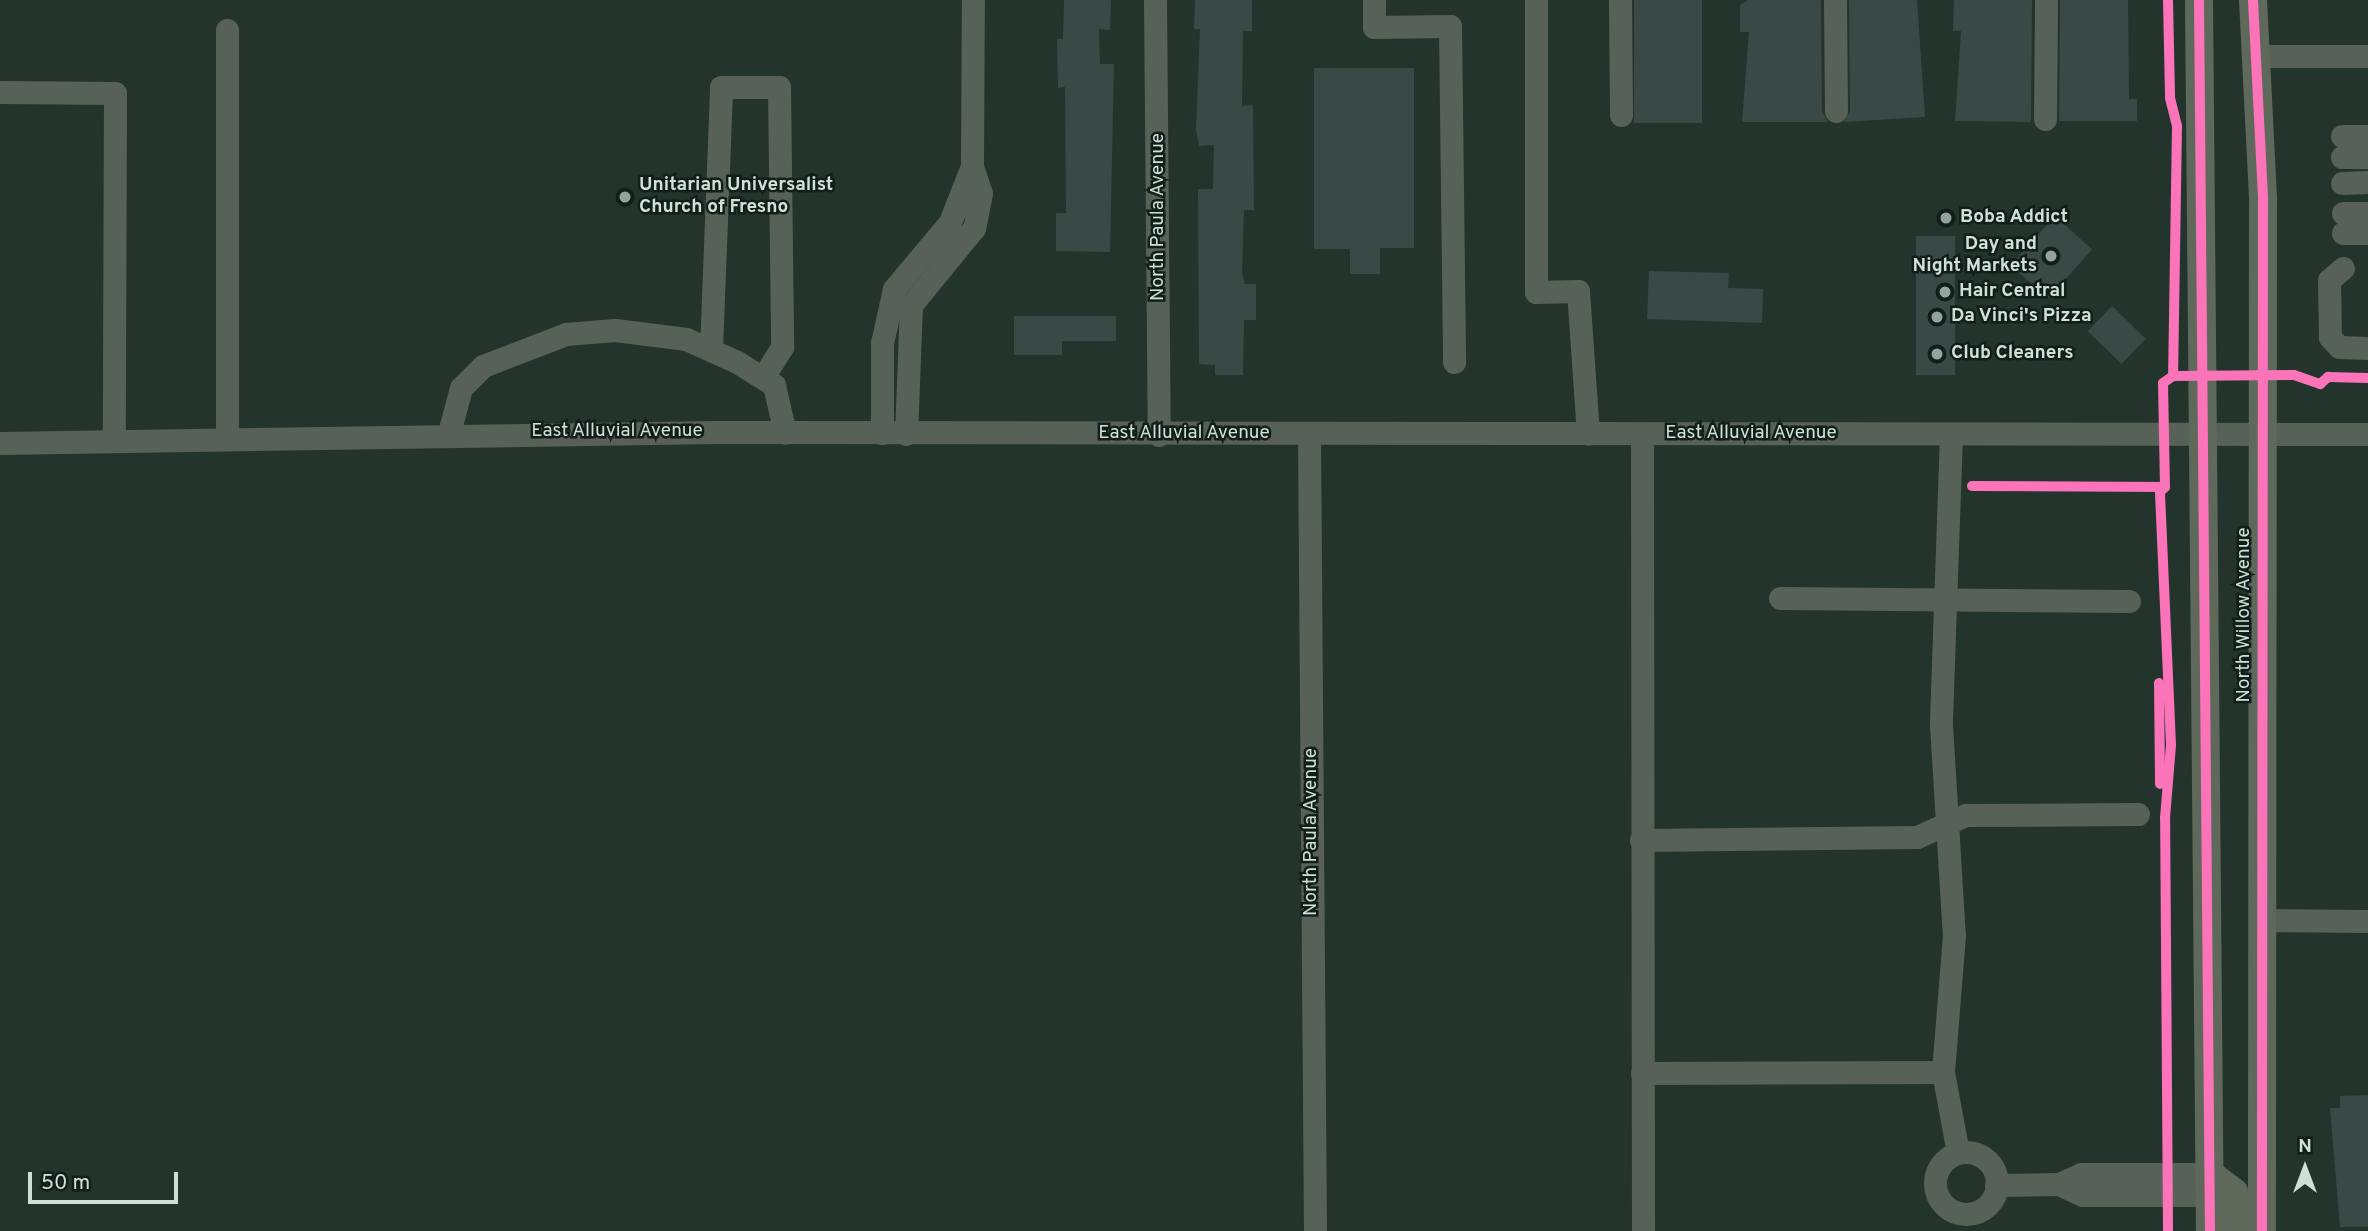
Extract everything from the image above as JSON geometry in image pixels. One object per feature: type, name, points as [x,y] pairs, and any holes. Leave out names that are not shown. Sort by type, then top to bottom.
[{"type":"main road","points":[[2199,0],[2210,1231]]},
{"type":"main road","name":"North Willow Avenue","points":[[2253,0],[2258,56],[2264,433],[2260,920],[2262,1231]]},
{"type":"main road","points":[[2210,1185],[2234,1192],[2237,1231]]},
{"type":"street","points":[[906,434],[911,305],[974,228],[981,192],[972,166],[973,0]]},
{"type":"street","name":"North Paula Avenue","points":[[1155,0],[1159,435]]},
{"type":"street","points":[[1374,0],[1374,27],[1450,26],[1454,362]]},
{"type":"street","points":[[1536,0],[1536,292],[1578,291],[1588,434]]},
{"type":"street","points":[[1620,0],[1621,115]]},
{"type":"street","points":[[1835,0],[1836,111]]},
{"type":"street","points":[[2045,119],[2046,0]]},
{"type":"street","points":[[227,439],[228,30]]},
{"type":"street","points":[[2258,56],[2368,56]]},
{"type":"street","points":[[712,350],[721,86],[779,86],[782,347],[763,378]]},
{"type":"street","points":[[0,92],[115,93],[114,441]]},
{"type":"street","points":[[2368,136],[2342,146],[2368,157]]},
{"type":"street","points":[[882,433],[882,343],[894,289],[950,222],[972,166]]},
{"type":"street","points":[[2342,183],[2368,182]]},
{"type":"street","points":[[2368,213],[2343,223],[2368,233]]},
{"type":"street","points":[[2343,268],[2329,280],[2331,341],[2368,348]]},
{"type":"street","points":[[449,433],[470,377],[520,348],[566,334],[615,330],[674,336],[712,350],[763,378],[780,394],[785,433]]},
{"type":"street","name":"East Alluvial Avenue","points":[[0,443],[449,433],[2368,434]]},
{"type":"street","name":"North Paula Avenue","points":[[1309,434],[1315,1231]]},
{"type":"street","points":[[1642,434],[1643,1231]]},
{"type":"street","points":[[1951,434],[1941,725],[1954,935],[1943,1072],[1958,1153]]},
{"type":"street","points":[[1780,598],[2129,601]]},
{"type":"street","points":[[1641,840],[1917,838],[1966,816],[2138,814]]},
{"type":"street","points":[[2260,920],[2368,921]]},
{"type":"street","points":[[1642,1073],[1943,1072]]},
{"type":"street","points":[[1958,1153],[1986,1160],[1996,1185],[1986,1207],[1960,1222],[1940,1202],[1934,1183],[1941,1164],[1958,1153]]},
{"type":"street","points":[[1996,1185],[2059,1184],[2081,1174],[2210,1185]]},
{"type":"building","points":[[1064,0],[1111,0],[1110,30],[1099,29],[1100,64],[1114,64],[1110,252],[1056,251],[1056,213],[1066,213],[1065,87],[1058,88],[1057,39],[1063,39]]},
{"type":"building","points":[[1195,0],[1252,0],[1252,31],[1243,31],[1242,106],[1253,105],[1254,210],[1244,210],[1242,273],[1245,284],[1256,284],[1256,320],[1244,320],[1243,375],[1215,375],[1215,365],[1199,364],[1198,189],[1213,189],[1214,145],[1199,146],[1196,130],[1200,29],[1194,29]]},
{"type":"building","points":[[1634,0],[1702,0],[1702,123],[1634,123]]},
{"type":"building","points":[[1748,0],[1821,0],[1822,111],[1828,122],[1742,122],[1749,32],[1740,32],[1740,5]]},
{"type":"building","points":[[1849,0],[1917,0],[1925,117],[1844,122],[1850,111]]},
{"type":"building","points":[[1954,0],[2032,0],[2031,122],[1955,121],[1961,31],[1953,31]]},
{"type":"building","points":[[2060,0],[2128,0],[2129,99],[2137,99],[2137,121],[2059,121]]},
{"type":"building","points":[[1314,68],[1414,68],[1414,248],[1380,248],[1380,274],[1350,274],[1350,249],[1314,249]]},
{"type":"building","name":"Day and Night Markets","points":[[2055,216],[2092,249],[2048,299],[2011,265]]},
{"type":"building","points":[[1916,236],[1955,236],[1955,375],[1916,375]]},
{"type":"building","points":[[1649,271],[1729,273],[1728,288],[1763,289],[1762,323],[1647,319]]},
{"type":"building","points":[[2112,306],[2146,339],[2121,364],[2088,331]]},
{"type":"building","points":[[1014,316],[1116,316],[1116,341],[1062,341],[1062,355],[1014,355]]},
{"type":"building","points":[[2368,1095],[2368,1227],[2340,1227],[2330,1108],[2340,1108],[2340,1096]]},
{"type":"cycle path","points":[[2168,0],[2170,98],[2177,126],[2173,376]]},
{"type":"cycle path","points":[[2199,0],[2210,1231]]},
{"type":"cycle path","points":[[2253,0],[2263,200],[2262,1231]]},
{"type":"cycle path","points":[[2168,1231],[2165,818],[2171,745],[2160,492],[2165,487],[2163,383],[2173,376],[2294,375],[2320,384],[2328,377],[2368,378]]},
{"type":"cycle path","points":[[1972,486],[2165,487]]},
{"type":"cycle path","points":[[2159,683],[2160,784]]},
{"type":"place","name":"Unitarian Universalist Church of Fresno","points":[[625,197]]},
{"type":"place","name":"Boba Addict","points":[[1946,218]]},
{"type":"place","name":"Day and Night Markets","points":[[2051,256]]},
{"type":"place","name":"Hair Central","points":[[1945,292]]},
{"type":"place","name":"Da Vinci's Pizza","points":[[1937,317]]},
{"type":"place","name":"Club Cleaners","points":[[1937,354]]}]
